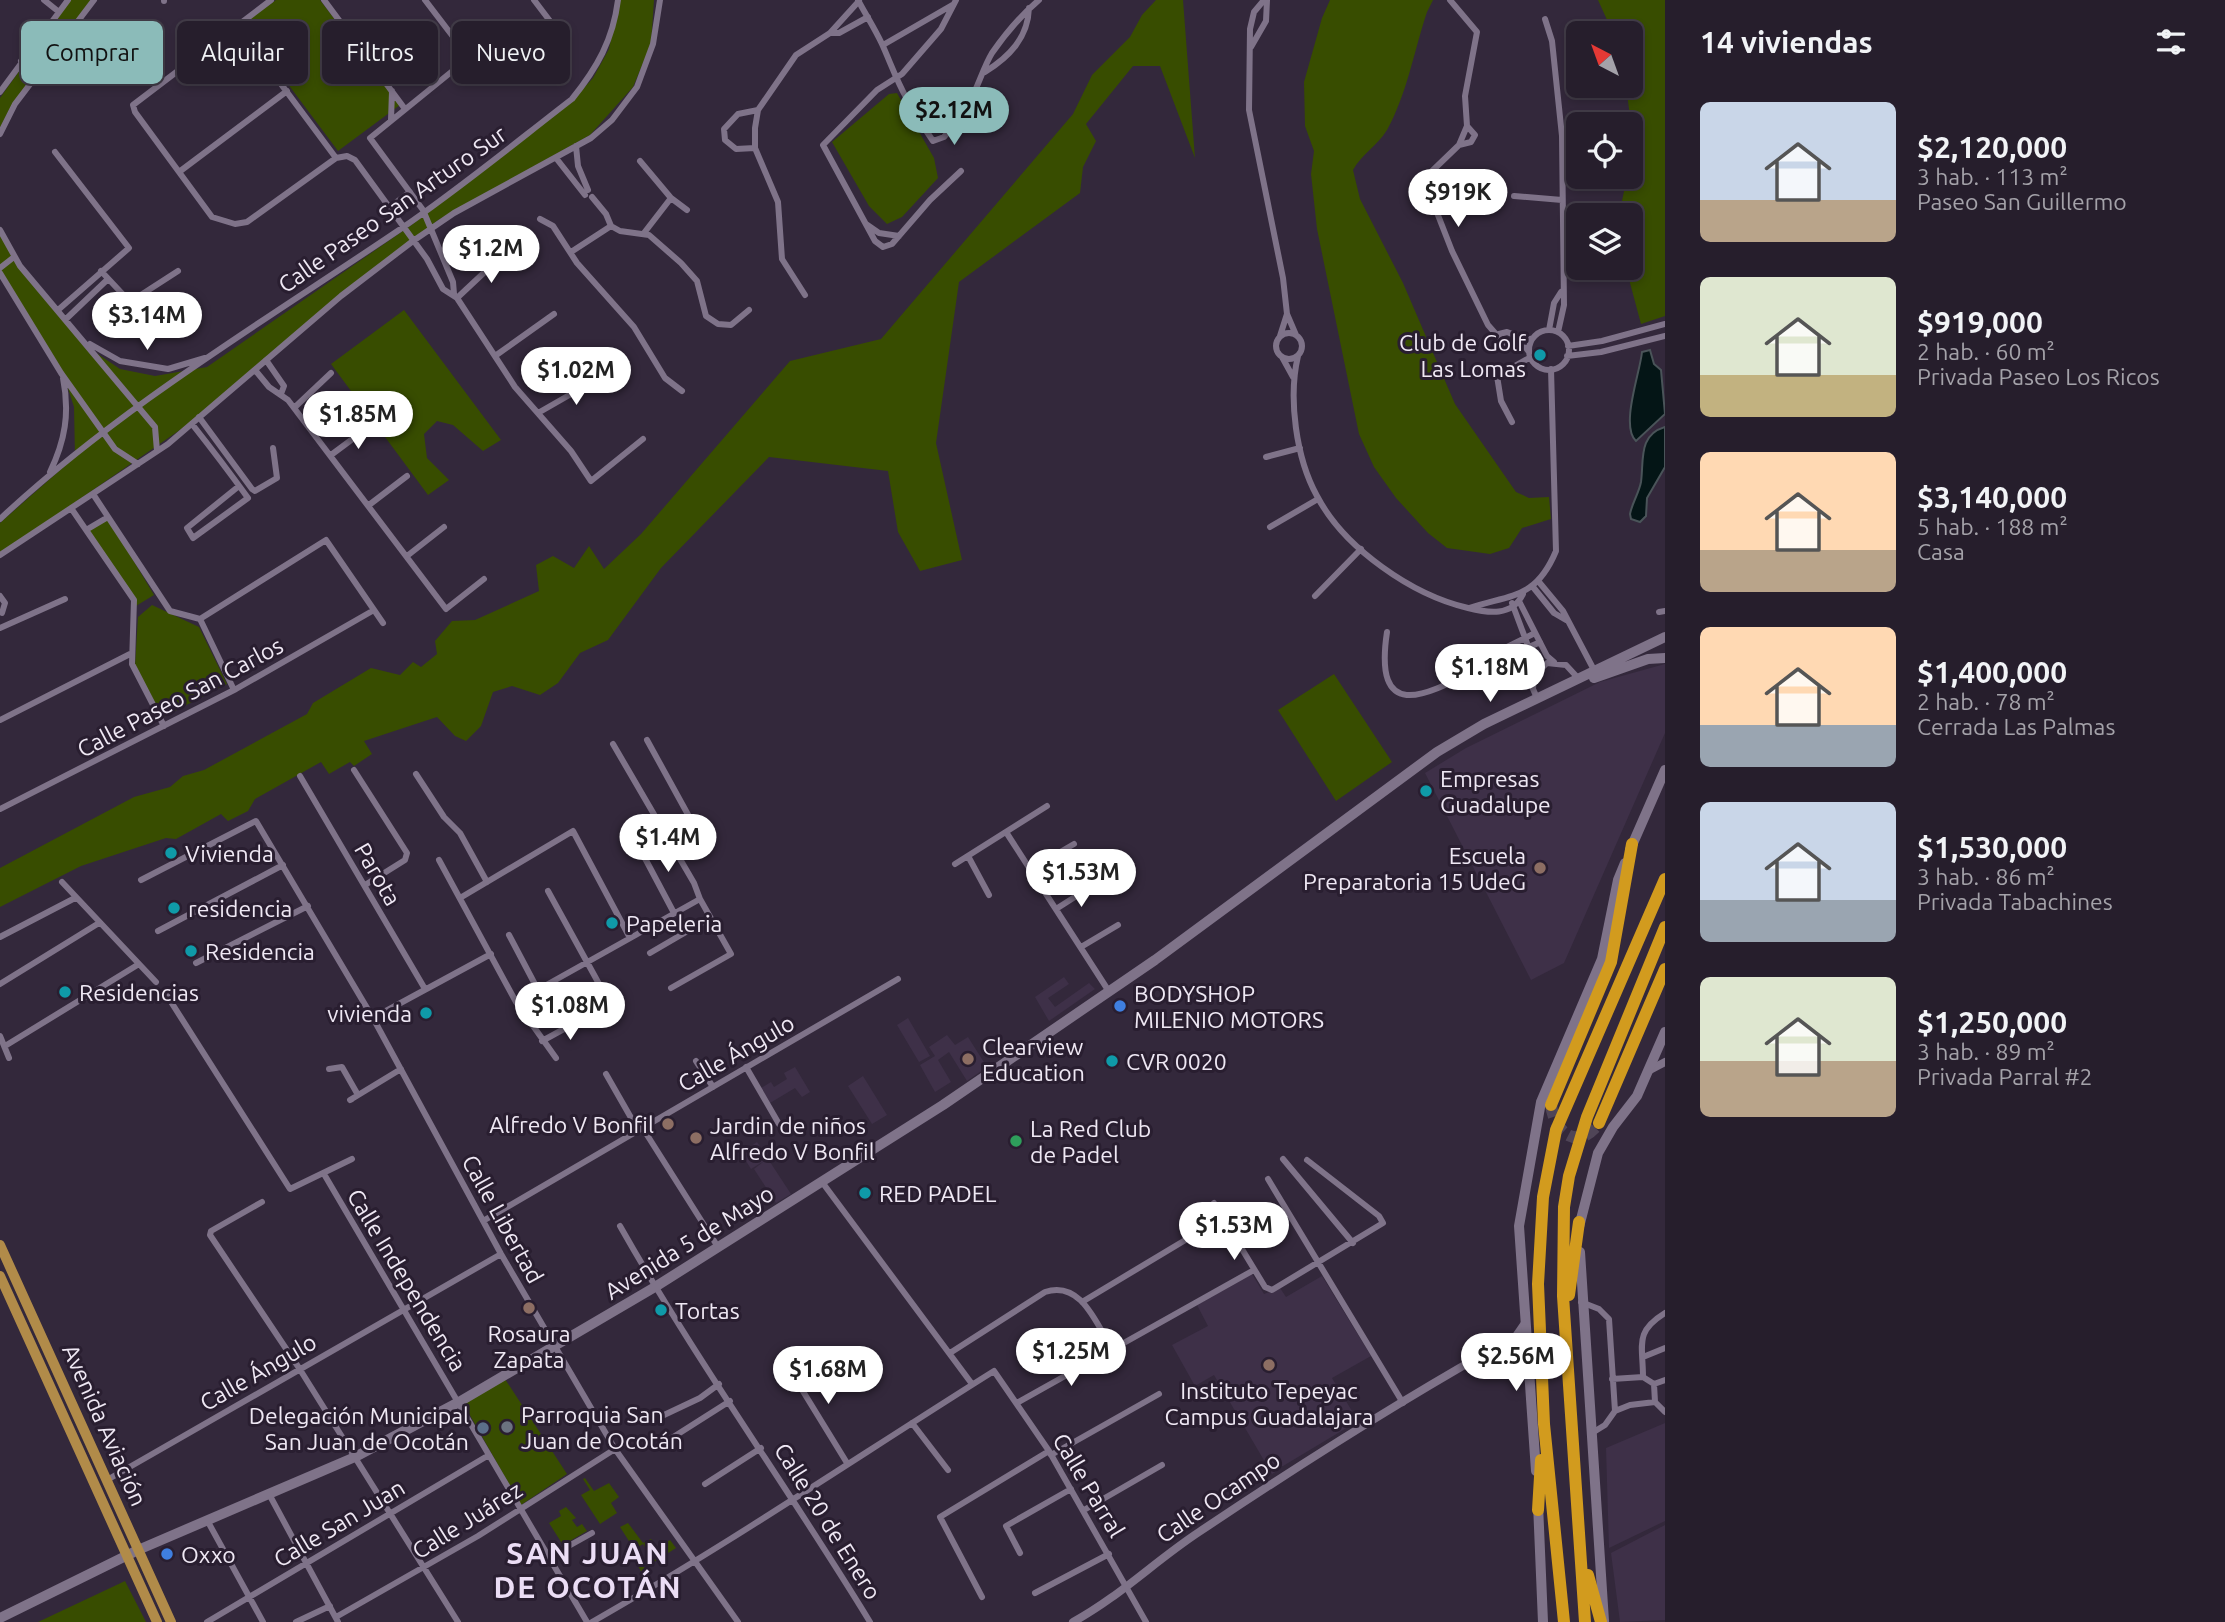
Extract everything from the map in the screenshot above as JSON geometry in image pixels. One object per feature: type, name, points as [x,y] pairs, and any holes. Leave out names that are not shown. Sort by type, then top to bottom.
[{"type":"highway","points":[[1551,1105],[1611,962],[1632,844]]},
{"type":"highway","points":[[1564,1622],[1544,1424],[1538,1284],[1549,1158],[1556,1130],[1665,879]]},
{"type":"highway","points":[[1585,1622],[1562,1237],[1569,1175],[1587,1117],[1665,927]]},
{"type":"highway","points":[[1600,1124],[1665,969]]},
{"type":"highway","points":[[1567,1338],[1574,1244],[1580,1222]]},
{"type":"highway","points":[[1538,1510],[1544,1424]]},
{"type":"highway","points":[[1581,1553],[1603,1622]]},
{"type":"main road","name":"Avenida 5 de Mayo","points":[[0,1618],[138,1550],[355,1457],[459,1402],[556,1346],[655,1287],[943,1105],[1155,960],[1421,762],[1484,724],[1665,637]]},
{"type":"main road","name":"Avenida 5 de Mayo","points":[[1407,774],[1490,728],[1601,674],[1648,659],[1665,658]]},
{"type":"main road","points":[[1544,1622],[1519,1226],[1541,1102],[1602,959],[1618,880],[1665,770]]},
{"type":"main road","points":[[1603,1622],[1581,1302],[1580,1222],[1598,1153],[1612,1126],[1637,1096],[1665,1032]]},
{"type":"main road","name":"Avenida Aviación","points":[[0,1245],[171,1622]]},
{"type":"main road","name":"Avenida Aviación","points":[[0,1276],[156,1622]]},
{"type":"main road","points":[[24,1328],[37,1322]]},
{"type":"street","points":[[44,0],[59,12]]},
{"type":"street","points":[[52,21],[68,0]]},
{"type":"street","points":[[78,21],[94,0]]},
{"type":"street","points":[[242,21],[271,0]]},
{"type":"street","points":[[324,0],[405,109]]},
{"type":"street","points":[[425,0],[467,55],[466,60],[370,138],[424,210],[429,230],[453,282],[455,296],[515,387],[591,481],[643,439]]},
{"type":"street","points":[[534,0],[550,21]]},
{"type":"street","name":"Calle Paseo San Arturo Sur","points":[[0,519],[48,476],[138,406],[403,228],[572,99],[591,75],[606,49],[615,25],[618,0]]},
{"type":"street","name":"Calle Paseo San Arturo Sur","points":[[0,555],[157,451],[341,296],[413,241],[576,146],[612,120],[637,86],[653,44],[660,0]]},
{"type":"street","points":[[805,295],[782,259],[778,202],[755,148],[758,110],[796,55],[830,33],[859,0],[883,45],[895,77],[933,141],[944,137],[957,121],[993,52],[1029,8],[1039,0]]},
{"type":"street","points":[[1266,0],[1251,21],[1248,91],[1251,119],[1283,278],[1287,314],[1302,345],[1293,377],[1300,448],[1307,476],[1318,499],[1361,549],[1420,592],[1452,605],[1486,614],[1516,599],[1536,584],[1556,551],[1550,369]]},
{"type":"street","points":[[1251,47],[1262,32],[1266,0]]},
{"type":"street","points":[[1450,0],[1478,32],[1465,96],[1467,126],[1459,145],[1430,173],[1427,187],[1452,251],[1488,324],[1503,342],[1526,348],[1536,365],[1550,369],[1561,365],[1567,356],[1568,346],[1558,332],[1549,330],[1527,340],[1507,332],[1499,334]]},
{"type":"street","points":[[883,45],[955,2]]},
{"type":"street","points":[[955,2],[941,29],[902,74],[895,77],[824,141],[824,152],[875,242],[883,247],[892,244],[930,200],[961,171]]},
{"type":"street","points":[[984,72],[1013,50],[1028,24],[1029,8]]},
{"type":"street","points":[[830,33],[839,33],[868,18]]},
{"type":"street","points":[[1545,19],[1552,41],[1557,74],[1562,136],[1561,292],[1564,305],[1558,332]]},
{"type":"street","points":[[0,92],[21,61]]},
{"type":"street","points":[[177,72],[134,105],[135,112],[212,217],[235,224],[247,222],[336,158],[347,156],[355,160],[413,241],[443,289],[455,296]]},
{"type":"street","points":[[0,134],[15,104],[30,84]]},
{"type":"street","points":[[282,84],[336,158]]},
{"type":"street","points":[[179,172],[287,91]]},
{"type":"street","points":[[391,120],[392,92]]},
{"type":"street","points":[[755,148],[736,149],[726,141],[724,129],[738,114],[758,110]]},
{"type":"street","points":[[918,118],[932,129],[943,128],[957,121]]},
{"type":"street","points":[[1459,145],[1471,142],[1475,135],[1467,126]]},
{"type":"street","points":[[576,146],[578,166],[586,191]]},
{"type":"street","points":[[55,152],[128,248],[58,310]]},
{"type":"street","points":[[556,158],[606,214],[611,226],[621,231],[643,233],[681,262],[697,281],[706,316],[718,324],[731,325],[749,310]]},
{"type":"street","points":[[640,161],[671,198],[687,210]]},
{"type":"street","points":[[568,170],[578,166]]},
{"type":"street","points":[[389,208],[410,192]]},
{"type":"street","points":[[1514,196],[1562,200]]},
{"type":"street","points":[[643,233],[671,198]]},
{"type":"street","points":[[540,219],[553,226],[577,263],[634,327],[665,378],[682,391]]},
{"type":"street","points":[[866,224],[879,233],[899,236]]},
{"type":"street","points":[[571,252],[611,226]]},
{"type":"street","points":[[0,230],[14,257],[155,427],[157,451]]},
{"type":"street","points":[[455,296],[506,252]]},
{"type":"street","points":[[14,257],[0,270],[61,373],[115,449],[138,464]]},
{"type":"street","points":[[101,271],[130,302],[178,271]]},
{"type":"street","points":[[66,319],[108,279]]},
{"type":"street","points":[[1549,330],[1554,303],[1561,292]]},
{"type":"street","points":[[495,356],[554,314]]},
{"type":"street","points":[[1287,314],[1276,348],[1293,377]]},
{"type":"street","points":[[1568,346],[1612,339],[1665,324]]},
{"type":"street","points":[[1279,337],[1284,334],[1296,335]]},
{"type":"street","points":[[1567,356],[1601,352],[1665,336]]},
{"type":"street","points":[[1512,422],[1501,401],[1497,376],[1530,355],[1534,338]]},
{"type":"street","points":[[85,341],[120,361],[168,369],[210,356]]},
{"type":"street","points":[[1282,357],[1298,356]]},
{"type":"street","points":[[266,360],[284,386],[281,394]]},
{"type":"street","points":[[255,370],[269,387],[281,394],[294,408],[446,609],[484,579]]},
{"type":"street","points":[[48,476],[62,446],[69,404],[61,373]]},
{"type":"street","points":[[294,408],[331,373]]},
{"type":"street","points":[[538,413],[599,378]]},
{"type":"street","points":[[199,417],[255,491],[277,478],[273,448]]},
{"type":"street","points":[[192,424],[239,486],[248,498],[193,538],[187,528],[239,486]]},
{"type":"street","points":[[331,455],[370,426]]},
{"type":"street","points":[[1266,457],[1300,448]]},
{"type":"street","points":[[369,505],[407,476]]},
{"type":"street","points":[[93,494],[170,611],[200,619],[326,541],[383,623]]},
{"type":"street","points":[[1270,527],[1318,499]]},
{"type":"street","points":[[71,508],[134,600],[136,613],[130,653],[132,664],[164,726]]},
{"type":"street","points":[[86,530],[108,517]]},
{"type":"street","points":[[407,556],[444,527]]},
{"type":"street","points":[[1315,596],[1361,549]]},
{"type":"street","points":[[1536,584],[1554,598],[1594,670]]},
{"type":"street","points":[[0,596],[5,603],[1,612],[10,623]]},
{"type":"street","points":[[0,628],[65,599]]},
{"type":"street","points":[[1469,608],[1516,599]]},
{"type":"street","points":[[1516,599],[1554,662]]},
{"type":"street","points":[[1516,599],[1525,638],[1537,670],[1532,682],[1537,698]]},
{"type":"street","name":"Calle Paseo San Carlos","points":[[0,809],[234,690],[374,610]]},
{"type":"street","points":[[200,619],[234,690]]},
{"type":"street","points":[[1387,632],[1386,675],[1395,690],[1403,695],[1414,696],[1434,691],[1488,663],[1540,642]]},
{"type":"street","points":[[1488,663],[1503,649],[1535,633]]},
{"type":"street","points":[[0,719],[130,653]]},
{"type":"street","points":[[1537,670],[1554,662],[1566,665],[1578,678]]},
{"type":"street","points":[[647,740],[697,831],[673,846]]},
{"type":"street","points":[[613,744],[673,846],[699,899],[731,954],[671,988]]},
{"type":"street","points":[[355,770],[407,853],[405,860],[365,885]]},
{"type":"street","points":[[416,774],[444,817],[460,833],[487,882]]},
{"type":"street","name":"Parota","points":[[300,776],[425,989]]},
{"type":"street","points":[[955,864],[1047,806]]},
{"type":"street","name":"Calle Libertad","points":[[141,880],[256,821],[373,1018],[501,1254],[615,1449],[738,1622]]},
{"type":"street","points":[[460,898],[573,831],[630,938]]},
{"type":"street","points":[[1006,832],[1108,990]]},
{"type":"street","points":[[1031,869],[1074,844]]},
{"type":"street","points":[[639,847],[674,914]]},
{"type":"street","points":[[968,856],[989,895]]},
{"type":"street","points":[[439,860],[516,1002],[556,1058]]},
{"type":"street","points":[[158,931],[283,865]]},
{"type":"street","points":[[62,882],[156,982]]},
{"type":"street","points":[[1056,909],[1092,886]]},
{"type":"street","points":[[548,891],[615,1013]]},
{"type":"street","points":[[0,937],[75,898]]},
{"type":"street","points":[[516,1002],[699,899]]},
{"type":"street","points":[[196,963],[308,906]]},
{"type":"street","points":[[650,953],[710,918]]},
{"type":"street","points":[[0,984],[99,923]]},
{"type":"street","points":[[1081,947],[1118,925]]},
{"type":"street","points":[[509,935],[538,990]]},
{"type":"street","points":[[373,1018],[491,954]]},
{"type":"street","points":[[5,1046],[139,964]]},
{"type":"street","name":"Calle Ángulo","points":[[483,1221],[898,979]]},
{"type":"street","name":"Calle Independencia","points":[[166,994],[286,1185],[295,1188],[352,1159]]},
{"type":"street","points":[[542,1041],[584,1018]]},
{"type":"street","points":[[0,1036],[9,1058]]},
{"type":"street","points":[[696,1061],[713,1087]]},
{"type":"street","points":[[1648,1071],[1665,1062]]},
{"type":"street","points":[[328,1069],[342,1067],[355,1097],[401,1069]]},
{"type":"street","points":[[746,1067],[779,1124]]},
{"type":"street","points":[[606,1074],[718,1247]]},
{"type":"street","points":[[1283,1160],[1353,1243]]},
{"type":"street","points":[[1214,1203],[1265,1287],[1272,1290],[1383,1223],[1379,1216],[1307,1160]]},
{"type":"street","name":"Calle Independencia","points":[[324,1174],[589,1622]]},
{"type":"street","points":[[1268,1179],[1403,1403]]},
{"type":"street","points":[[589,1622],[696,1562],[972,1384],[822,1182]]},
{"type":"street","points":[[262,1202],[212,1231],[210,1235],[299,1368],[458,1622]]},
{"type":"street","points":[[1082,1302],[1222,1218]]},
{"type":"street","name":"Calle 20 de Enero","points":[[620,1226],[655,1287],[794,1497],[870,1622]]},
{"type":"street","name":"Calle Ángulo","points":[[105,1481],[501,1254]]},
{"type":"street","points":[[1017,1403],[1254,1270]]},
{"type":"street","points":[[950,1353],[1045,1292],[1066,1289],[1082,1302],[1112,1349]]},
{"type":"street","points":[[1581,1302],[1599,1309],[1609,1319],[1615,1411]]},
{"type":"street","points":[[1643,1377],[1641,1340],[1648,1324],[1665,1313]]},
{"type":"street","name":"Calle Ocampo","points":[[1073,1622],[1108,1603],[1145,1570],[1317,1453],[1497,1344],[1516,1336],[1525,1323]]},
{"type":"street","points":[[1497,1344],[1514,1342],[1528,1350]]},
{"type":"street","points":[[1643,1357],[1665,1348]]},
{"type":"street","points":[[785,1362],[847,1464]]},
{"type":"street","name":"Calle Parral","points":[[972,1384],[994,1370],[1050,1453],[1146,1622]]},
{"type":"street","points":[[1612,1379],[1643,1377],[1654,1384]]},
{"type":"street","points":[[1654,1384],[1665,1380]]},
{"type":"street","points":[[664,1415],[700,1398],[719,1384]]},
{"type":"street","points":[[1654,1384],[1655,1402],[1658,1408],[1665,1412]]},
{"type":"street","points":[[982,1597],[940,1517],[1159,1394]]},
{"type":"street","points":[[667,1441],[730,1401]]},
{"type":"street","points":[[1592,1433],[1605,1425],[1615,1411],[1630,1405],[1655,1402]]},
{"type":"street","points":[[912,1423],[948,1471]]},
{"type":"street","points":[[705,1484],[761,1448]]},
{"type":"street","name":"Calle Juárez","points":[[337,1620],[615,1449]]},
{"type":"street","name":"Calle San Juan","points":[[207,1622],[489,1455]]},
{"type":"street","points":[[1084,1510],[1162,1465]]},
{"type":"street","points":[[1020,1553],[1006,1526],[1071,1489]]},
{"type":"street","points":[[269,1494],[337,1620]]},
{"type":"street","points":[[207,1520],[262,1622]]},
{"type":"street","points":[[549,1557],[592,1533]]},
{"type":"street","points":[[1035,1593],[1109,1554]]},
{"type":"street","points":[[296,1622],[330,1606]]},
{"type":"shaded area","points":[[1650,350],[1654,364],[1661,370],[1665,414],[1636,441],[1630,424],[1632,399],[1642,352]]},
{"type":"shaded area","points":[[1665,427],[1665,467],[1647,498],[1646,516],[1640,522],[1631,519],[1630,514],[1641,482],[1644,449],[1650,436]]},
{"type":"shaded area","name":"Escuela Preparatoria 15 UdeG","points":[[1665,664],[1665,733],[1564,963],[1531,980],[1425,773],[1466,748],[1600,682]]},
{"type":"shaded area","points":[[1064,977],[1069,984],[1048,998],[1055,1007],[1089,983],[1095,989],[1049,1021],[1035,997]]},
{"type":"shaded area","points":[[908,1018],[930,1056],[919,1062],[897,1025]]},
{"type":"shaded area","points":[[947,1035],[955,1045],[968,1037],[987,1067],[967,1081],[949,1052],[938,1060],[951,1082],[935,1092],[920,1065],[935,1056],[929,1047]]},
{"type":"shaded area","points":[[795,1067],[810,1092],[802,1097],[795,1088],[770,1103],[761,1088],[771,1082],[774,1087],[787,1079],[784,1073]]},
{"type":"shaded area","points":[[863,1076],[887,1115],[872,1124],[848,1086]]},
{"type":"shaded area","points":[[757,1142],[791,1194],[776,1203],[754,1169],[767,1159],[751,1169],[741,1153]]},
{"type":"shaded area","name":"Instituto Tepeyac Campus Guadalajara","points":[[1252,1274],[1264,1294],[1280,1288],[1286,1297],[1322,1276],[1371,1356],[1332,1378],[1358,1421],[1283,1466],[1277,1466],[1277,1471],[1272,1474],[1214,1375],[1195,1386],[1172,1345],[1208,1326],[1197,1305]]},
{"type":"shaded area","points":[[1665,1423],[1665,1521],[1609,1548],[1606,1448]]},
{"type":"shaded area","points":[[1665,1525],[1665,1620],[1620,1622],[1611,1553]]},
{"type":"green space","points":[[70,0],[92,0],[76,21],[55,21]]},
{"type":"green space","points":[[276,0],[320,0],[336,21],[322,21],[322,84],[384,84],[400,105],[338,151],[288,84],[308,84],[308,21],[247,21]]},
{"type":"green space","points":[[619,0],[654,0],[651,44],[633,87],[590,135],[438,220],[190,423],[0,554],[0,523],[75,457],[74,407],[62,370],[0,269],[0,233],[11,255],[86,346],[120,369],[155,376],[207,367],[413,224],[570,103],[593,78],[609,49]]},
{"type":"green space","points":[[1156,0],[1183,0],[1195,158],[1160,66],[1133,66],[1086,124],[1096,141],[1083,167],[1080,193],[959,282],[936,443],[962,560],[920,571],[898,532],[888,471],[769,457],[661,568],[608,640],[580,653],[558,683],[540,695],[512,686],[493,692],[481,726],[466,741],[455,736],[437,717],[364,741],[372,754],[354,766],[350,762],[329,774],[321,762],[255,799],[248,811],[228,821],[221,814],[176,839],[166,838],[81,866],[0,907],[0,868],[134,797],[170,787],[183,776],[204,770],[307,714],[313,703],[371,668],[400,675],[413,662],[421,667],[437,654],[435,641],[452,621],[475,620],[539,591],[536,565],[553,556],[574,568],[589,546],[604,569],[641,534],[790,361],[881,339],[1073,114],[1092,75],[1130,37],[1142,15]]},
{"type":"green space","name":"Club de Golf Las Lomas","points":[[1330,0],[1433,0],[1394,116],[1383,136],[1353,170],[1360,199],[1403,283],[1455,404],[1516,492],[1529,498],[1549,497],[1551,519],[1522,528],[1509,548],[1490,554],[1447,548],[1428,533],[1396,498],[1374,467],[1359,434],[1317,229],[1311,174],[1314,151],[1305,126],[1304,82],[1322,18]]},
{"type":"green space","points":[[1598,0],[1665,0],[1665,316],[1641,324],[1629,280],[1643,280],[1643,203],[1622,203],[1624,189],[1643,189],[1643,112],[1629,112],[1628,98],[1643,98],[1643,21],[1608,21]]},
{"type":"green space","points":[[21,69],[21,84],[29,84],[9,110],[0,128],[0,98]]},
{"type":"green space","points":[[897,93],[934,158],[938,178],[902,217],[887,224],[869,206],[832,142],[889,94]]},
{"type":"green space","points":[[404,310],[501,440],[483,451],[453,425],[437,421],[424,434],[427,458],[449,480],[428,495],[331,364]]},
{"type":"green space","points":[[108,518],[154,595],[136,606],[88,530]]},
{"type":"green space","points":[[152,605],[199,627],[227,684],[163,717],[135,666],[138,617]]},
{"type":"green space","points":[[1334,674],[1392,762],[1336,801],[1278,710]]},
{"type":"green space","points":[[505,1379],[567,1474],[521,1505],[463,1403]]},
{"type":"green space","points":[[585,1478],[594,1491],[609,1483],[619,1497],[611,1503],[617,1513],[600,1524],[581,1495],[590,1490],[583,1479]]},
{"type":"green space","points":[[566,1507],[576,1518],[572,1520],[577,1527],[582,1524],[587,1531],[563,1545],[549,1523],[561,1516],[559,1511]]},
{"type":"green space","points":[[628,1523],[643,1543],[651,1539],[658,1548],[670,1540],[676,1548],[654,1562],[643,1544],[635,1549],[650,1578],[646,1580],[630,1552],[634,1549],[620,1527]]},
{"type":"green space","points":[[125,1581],[146,1622],[38,1622]]},
{"type":"tunnel","points":[[1551,1105],[1557,1124],[1569,1135],[1583,1136],[1599,1123]]},
{"type":"place","name":"Club de Golf Las Lomas","points":[[1540,355]]},
{"type":"place","name":"Empresas Guadalupe","points":[[1426,791]]},
{"type":"place","name":"Vivienda","points":[[171,853]]},
{"type":"place","name":"Escuela Preparatoria 15 UdeG","points":[[1540,868]]},
{"type":"place","name":"residencia","points":[[174,908]]},
{"type":"place","name":"Papeleria","points":[[612,923]]},
{"type":"place","name":"Residencia","points":[[191,951]]},
{"type":"place","name":"Residencias","points":[[65,992]]},
{"type":"place","name":"BODYSHOP MILENIO MOTORS","points":[[1120,1006]]},
{"type":"place","name":"vivienda","points":[[426,1013]]},
{"type":"place","name":"Clearview Education","points":[[968,1059]]},
{"type":"place","name":"CVR 0020","points":[[1112,1061]]},
{"type":"place","name":"Alfredo V Bonfil","points":[[668,1124]]},
{"type":"place","name":"Jardin de niños Alfredo V Bonfil","points":[[696,1138]]},
{"type":"place","name":"La Red Club de Padel","points":[[1016,1141]]},
{"type":"place","name":"RED PADEL","points":[[865,1193]]},
{"type":"place","name":"Rosaura Zapata","points":[[529,1308]]},
{"type":"place","name":"Tortas","points":[[661,1310]]},
{"type":"place","name":"Instituto Tepeyac Campus Guadalajara","points":[[1269,1365]]},
{"type":"place","name":"Parroquia San Juan de Ocotán","points":[[507,1427]]},
{"type":"place","name":"Delegación Municipal San Juan de Ocotán","points":[[483,1428]]},
{"type":"place","name":"Oxxo","points":[[167,1554]]},
{"type":"district","name":"SAN JUAN DE OCOTÁN","points":[[588,1570]]}]
